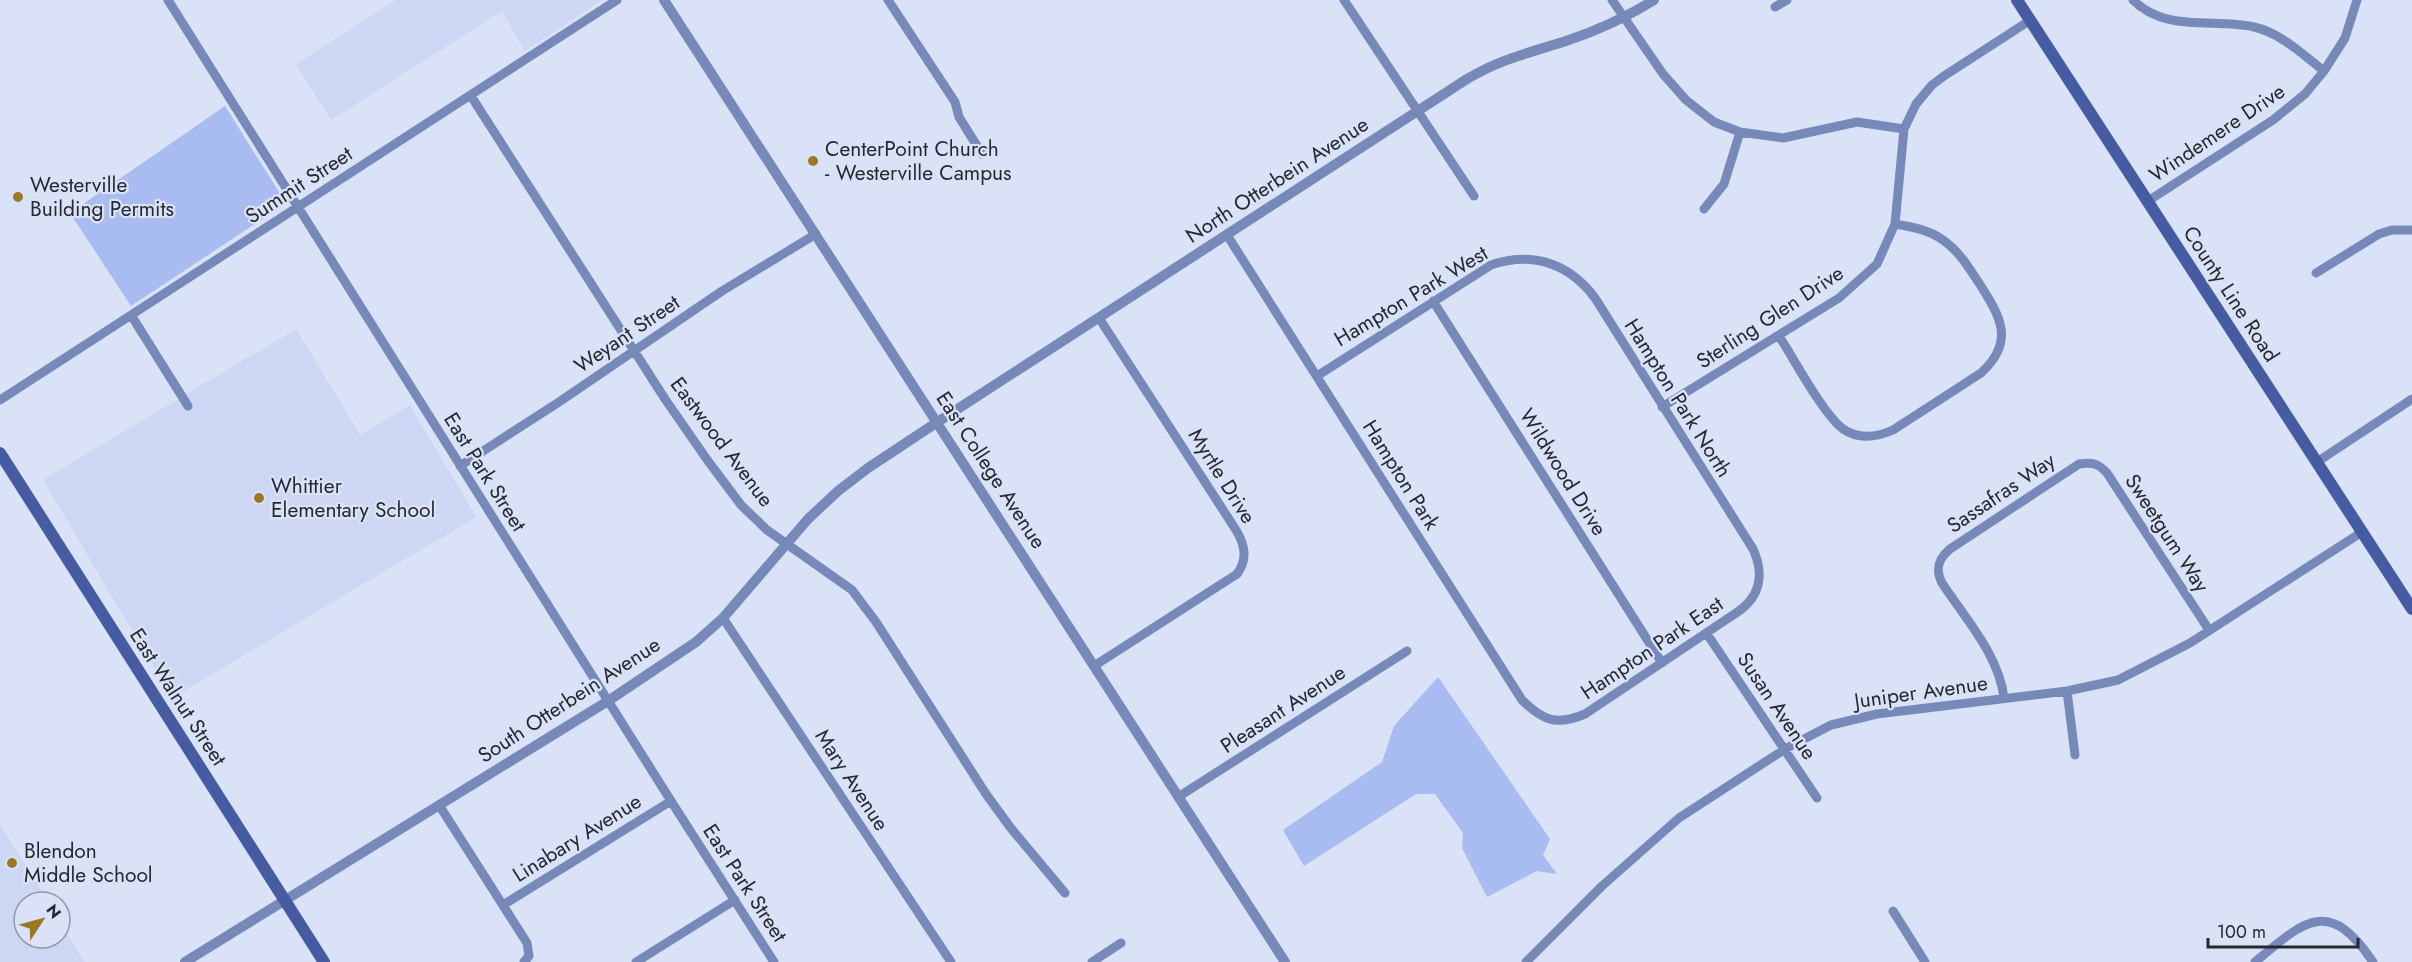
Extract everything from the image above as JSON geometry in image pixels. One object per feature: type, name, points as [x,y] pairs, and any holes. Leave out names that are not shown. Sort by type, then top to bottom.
[{"type":"main road","name":"County Line Road","points":[[2017,0],[2412,609]]},
{"type":"main road","name":"East Walnut Street","points":[[0,453],[324,962]]},
{"type":"street","name":"East Park Street","points":[[168,0],[774,962]]},
{"type":"street","name":"Summit Street","points":[[0,400],[617,0]]},
{"type":"street","name":"East College Avenue","points":[[664,0],[1285,962]]},
{"type":"street","points":[[888,0],[955,102],[959,117],[982,154]]},
{"type":"street","points":[[1344,0],[1474,196]]},
{"type":"street","points":[[1612,0],[1663,74],[1686,100],[1714,122],[1740,132],[1783,138],[1857,122],[1904,129]]},
{"type":"street","name":"North Otterbein Avenue","points":[[936,423],[1467,79],[1495,63],[1568,40],[1624,17],[1654,0]]},
{"type":"street","points":[[1775,7],[1786,0]]},
{"type":"street","points":[[2133,0],[2158,16],[2180,22],[2252,27],[2269,32],[2324,71]]},
{"type":"street","name":"Windemere Drive","points":[[2148,201],[2273,120],[2305,94],[2324,71],[2344,38],[2357,0]]},
{"type":"street","name":"Sterling Glen Drive","points":[[1662,408],[1839,298],[1877,264],[1895,224],[1904,129],[1916,104],[1932,85],[2029,21]]},
{"type":"street","name":"Eastwood Avenue","points":[[471,96],[634,351],[696,444],[741,505],[786,545],[852,590],[865,605],[986,794],[1010,827],[1065,893]]},
{"type":"street","points":[[1704,209],[1724,184],[1740,132]]},
{"type":"street","points":[[1779,336],[1828,412],[1843,429],[1864,436],[1879,436],[1893,430],[1982,373],[1991,364],[2002,343],[2000,320],[1967,265],[1945,241],[1930,233],[1895,224]]},
{"type":"street","points":[[2316,273],[2379,234],[2392,230],[2412,230]]},
{"type":"street","name":"Weyant Street","points":[[460,466],[722,291],[816,234]]},
{"type":"street","name":"Hampton Park","points":[[1227,235],[1522,700],[1537,714],[1556,721]]},
{"type":"street","name":"Hampton Park West","points":[[1317,375],[1491,266],[1502,261],[1528,258]]},
{"type":"street","name":"Hampton Park North","points":[[1528,258],[1558,266],[1574,275],[1587,287],[1753,549],[1760,570],[1757,590]]},
{"type":"street","name":"Wildwood Drive","points":[[1433,301],[1662,663]]},
{"type":"street","points":[[131,315],[188,406]]},
{"type":"street","name":"Myrtle Drive","points":[[1094,666],[1237,574],[1245,559],[1241,540],[1236,530],[1099,318]]},
{"type":"street","points":[[2317,462],[2412,399]]},
{"type":"street","name":"South Otterbein Avenue","points":[[185,962],[608,701],[696,642],[723,618],[808,519],[838,491],[936,423]]},
{"type":"street","name":"Sassafras Way","points":[[2004,698],[2002,681],[1988,651],[1942,583],[1937,574],[1937,564],[1942,555],[1950,549],[2069,470],[2079,464],[2090,462]]},
{"type":"street","name":"Sweetgum Way","points":[[2090,462],[2100,466],[2107,473],[2209,630]]},
{"type":"street","name":"Juniper Avenue","points":[[1526,962],[1602,886],[1679,818],[1785,749],[1831,725],[1877,714],[2067,691],[2118,680],[2190,644],[2362,532]]},
{"type":"street","name":"Hampton Park East","points":[[1556,721],[1571,720],[1585,714],[1744,608],[1757,590]]},
{"type":"street","name":"Mary Avenue","points":[[723,618],[951,962]]},
{"type":"street","name":"Susan Avenue","points":[[1707,634],[1817,798]]},
{"type":"street","name":"Pleasant Avenue","points":[[1178,797],[1407,651]]},
{"type":"street","points":[[2067,691],[2075,755]]},
{"type":"street","name":"Linabary Avenue","points":[[503,905],[671,801]]},
{"type":"street","points":[[440,805],[527,943],[527,959]]},
{"type":"street","points":[[636,962],[735,900]]},
{"type":"street","points":[[1893,911],[1925,962]]},
{"type":"street","points":[[2255,962],[2290,933],[2311,922],[2334,923],[2348,930],[2359,941],[2373,962]]},
{"type":"street","points":[[1092,962],[1121,943]]},
{"type":"shaded area","points":[[396,0],[602,0],[525,51],[502,11],[331,120],[296,64]]},
{"type":"shaded area","points":[[225,106],[284,200],[282,206],[131,306],[70,213]]},
{"type":"shaded area","name":"Whittier Elementary School","points":[[296,329],[360,435],[410,405],[476,517],[172,698],[43,480]]},
{"type":"shaded area","points":[[1438,677],[1550,839],[1543,855],[1557,874],[1537,871],[1487,897],[1462,848],[1463,833],[1435,794],[1416,794],[1304,866],[1283,830],[1382,762],[1394,726]]},
{"type":"shaded area","name":"Blendon Middle School","points":[[0,824],[41,890],[12,890],[12,950],[72,950],[72,942],[84,962],[0,962]]},
{"type":"place","name":"CenterPoint Church - Westerville Campus","points":[[813,161]]},
{"type":"place","name":"Westerville Building Permits","points":[[18,197]]},
{"type":"place","name":"Whittier Elementary School","points":[[259,498]]},
{"type":"place","name":"Blendon Middle School","points":[[12,863]]}]
